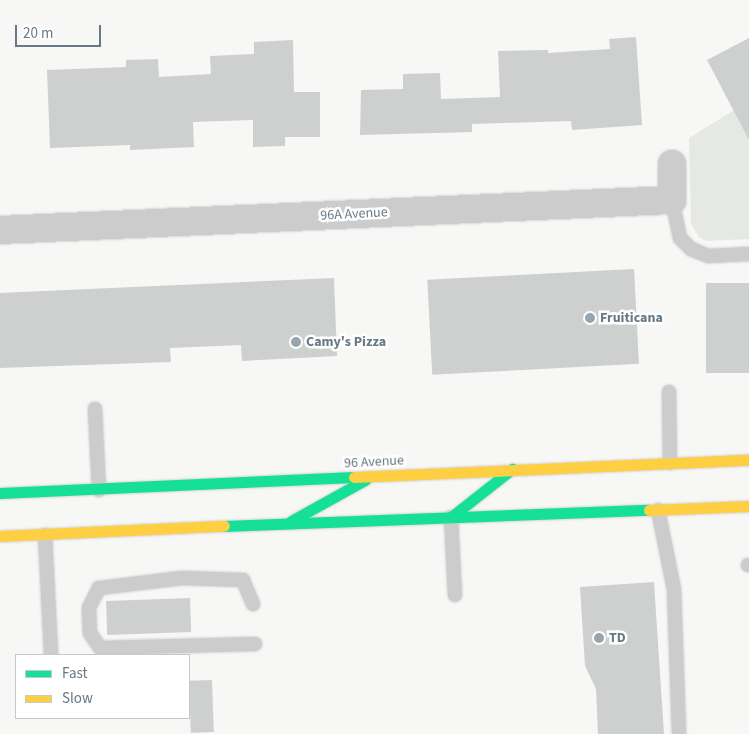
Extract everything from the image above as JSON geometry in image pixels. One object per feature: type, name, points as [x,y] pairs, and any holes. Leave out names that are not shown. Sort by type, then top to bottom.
[{"type":"main road","name":"96 Avenue","points":[[0,493],[749,460]]},
{"type":"main road","points":[[451,517],[512,469]]},
{"type":"main road","points":[[285,524],[371,477]]},
{"type":"main road","points":[[0,536],[749,506]]},
{"type":"street","points":[[672,164],[672,200]]},
{"type":"street","name":"96A Avenue","points":[[0,230],[672,200]]},
{"type":"lane","points":[[672,200],[680,238],[691,249],[708,256],[749,254]]},
{"type":"lane","points":[[669,392],[670,463]]},
{"type":"lane","points":[[94,409],[99,490]]},
{"type":"lane","points":[[658,510],[674,589],[679,734]]},
{"type":"lane","points":[[451,517],[455,596]]},
{"type":"lane","points":[[45,535],[50,654]]},
{"type":"lane","points":[[253,604],[243,580],[182,578],[100,588],[89,608],[90,633],[100,648],[255,644]]},
{"type":"shaded area","points":[[749,101],[749,239],[706,241],[699,237],[691,224],[689,138]]},
{"type":"building","points":[[636,37],[642,125],[572,130],[571,121],[472,124],[472,132],[360,135],[361,90],[403,89],[403,74],[440,73],[441,99],[500,97],[498,51],[548,50],[548,53],[610,49],[609,39]]},
{"type":"building","points":[[749,38],[749,140],[707,60]]},
{"type":"building","points":[[293,40],[294,92],[320,92],[320,137],[285,137],[285,146],[253,147],[253,120],[193,122],[194,147],[130,150],[130,145],[50,148],[47,70],[126,67],[126,60],[158,59],[159,77],[211,74],[210,56],[254,54],[254,42]]},
{"type":"building","points":[[634,269],[639,364],[432,375],[427,280]]},
{"type":"building","points":[[334,278],[337,356],[242,361],[241,345],[170,348],[171,362],[0,368],[0,293]]},
{"type":"building","points":[[706,283],[749,283],[749,373],[706,373]]},
{"type":"building","points":[[654,582],[664,734],[598,734],[596,689],[585,666],[580,587]]},
{"type":"building","points":[[190,598],[191,632],[107,635],[106,601]]},
{"type":"building","points":[[212,680],[214,732],[191,733],[190,681]]},
{"type":"traffic: fast","points":[[451,517],[512,469]]},
{"type":"traffic: fast","points":[[0,493],[354,477]]},
{"type":"traffic: fast","points":[[291,521],[365,480]]},
{"type":"traffic: fast","points":[[224,526],[649,510]]},
{"type":"traffic: slow","points":[[354,477],[749,460]]},
{"type":"traffic: slow","points":[[649,510],[749,506]]},
{"type":"traffic: slow","points":[[0,536],[224,526]]},
{"type":"place","name":"Fruiticana","points":[[590,318]]},
{"type":"place","name":"Camy's Pizza","points":[[296,342]]},
{"type":"place","name":"TD","points":[[599,638]]}]
